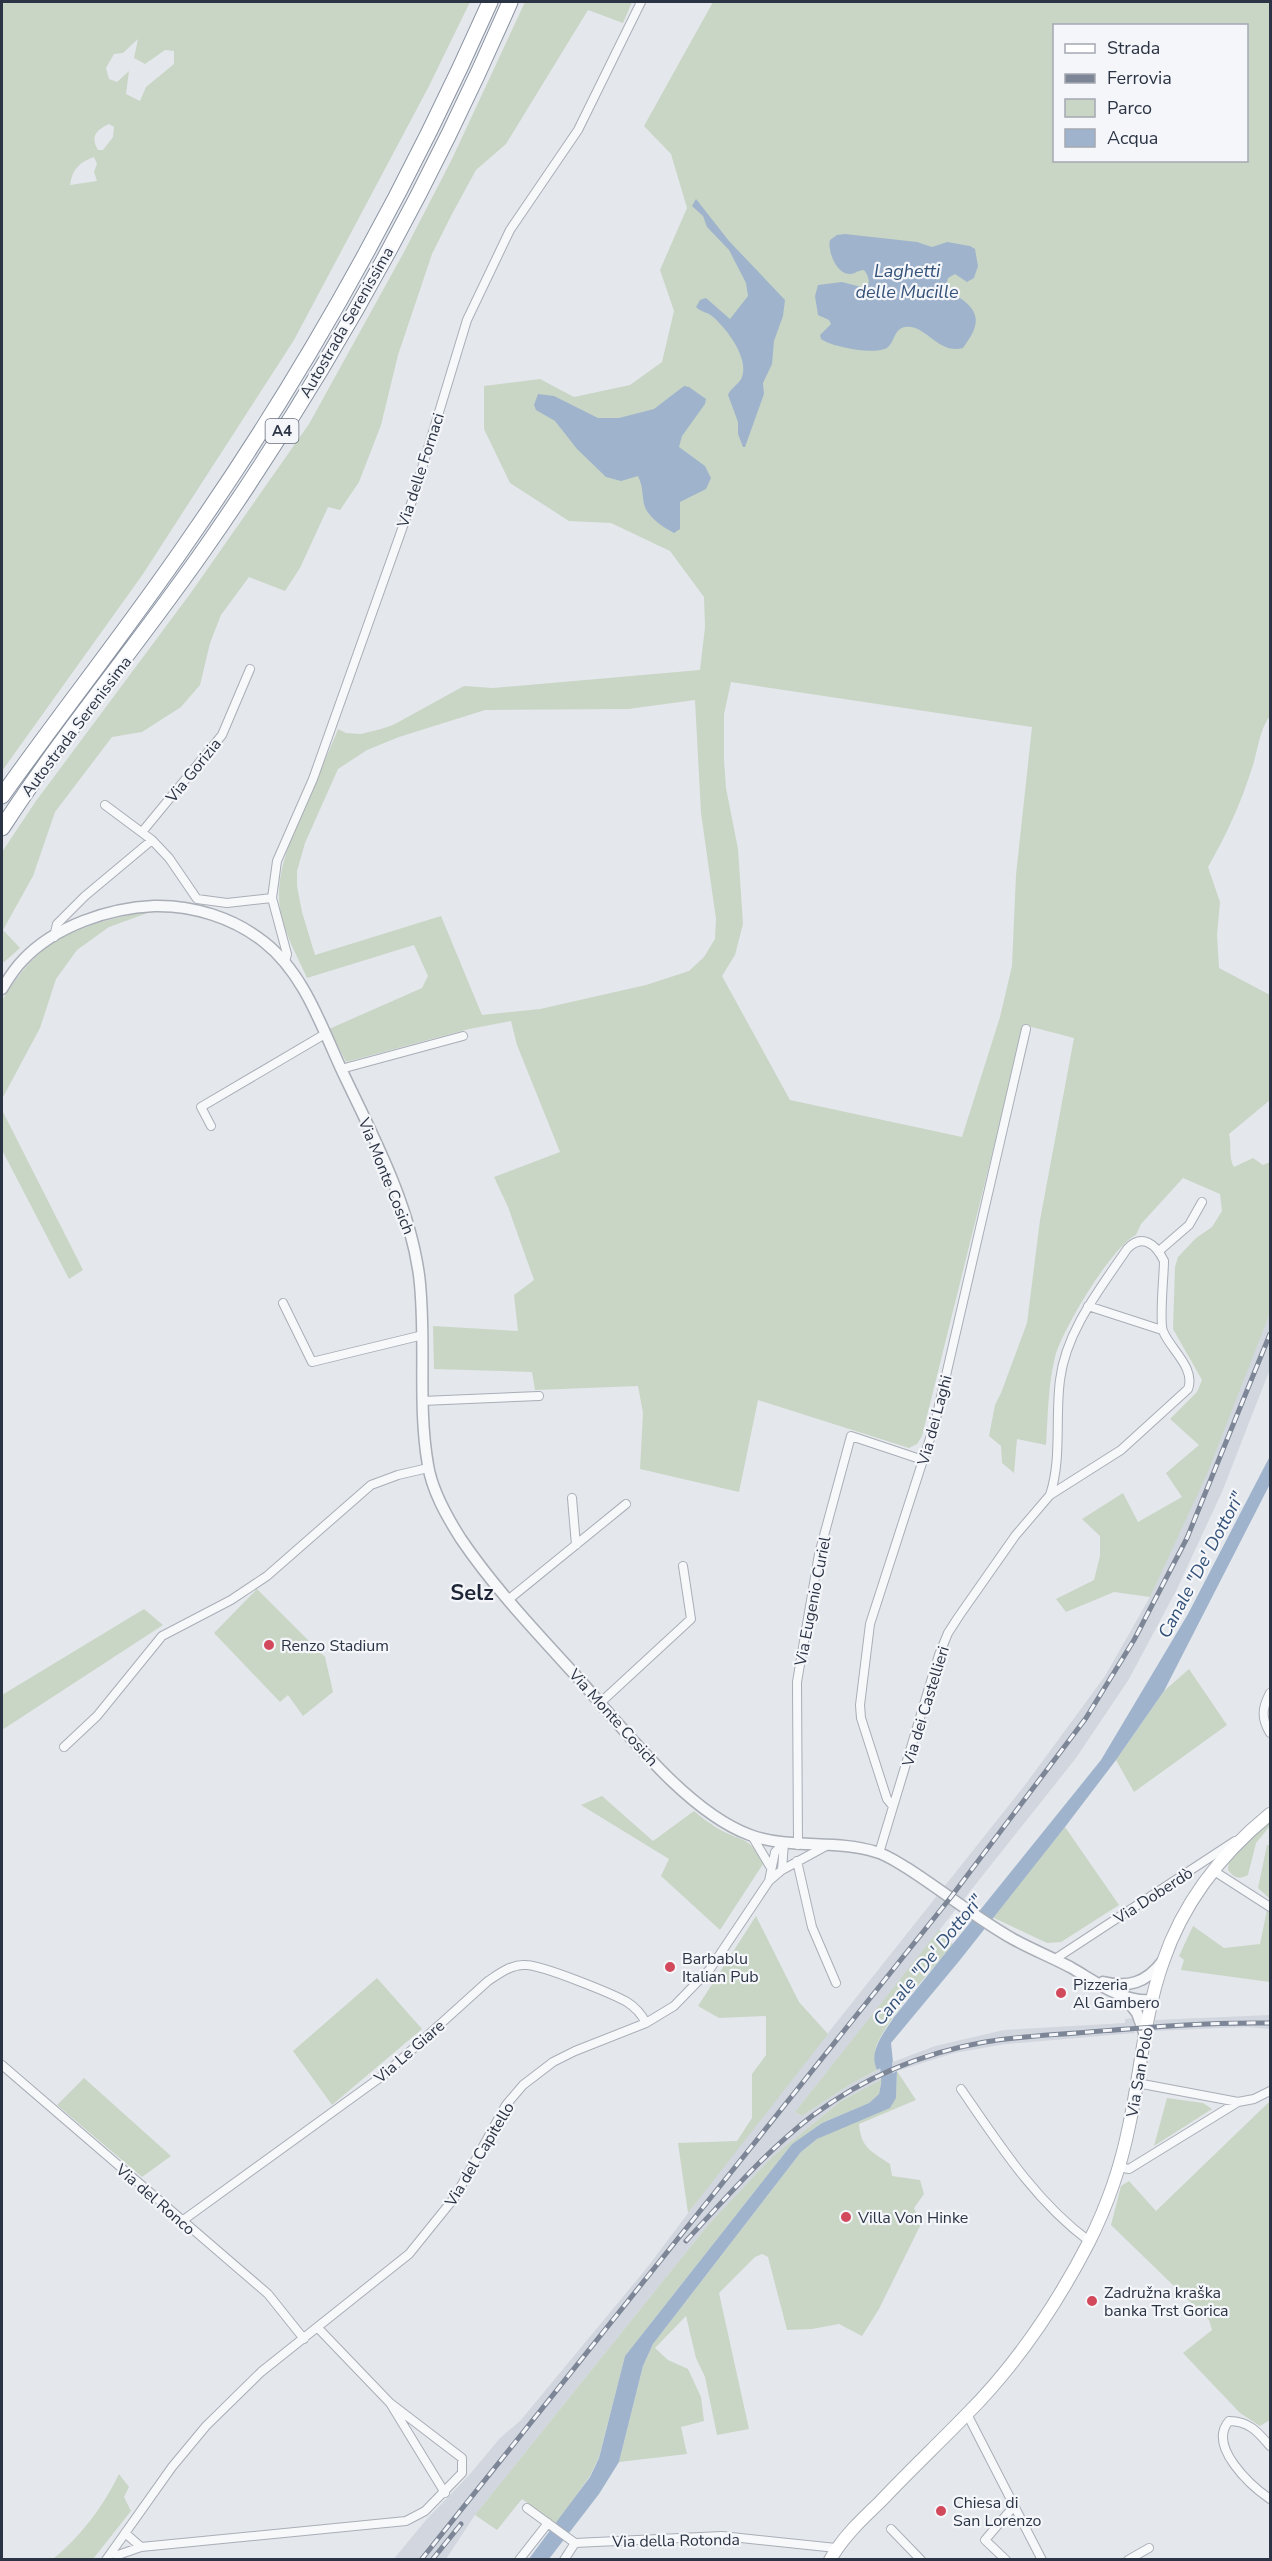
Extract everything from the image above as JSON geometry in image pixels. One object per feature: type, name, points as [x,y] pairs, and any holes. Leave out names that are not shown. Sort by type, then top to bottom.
[{"type":"highway","name":"Autostrada Serenissima","points":[[2,796],[185,547],[279,402],[340,300],[396,197],[490,2]]},
{"type":"highway","name":"Autostrada Serenissima","points":[[2,828],[207,546],[313,381],[356,309],[424,182],[510,2]]},
{"type":"main road","name":"Via San Polo","points":[[830,2559],[836,2548],[991,2388],[1036,2329],[1089,2241],[1102,2213],[1129,2128],[1152,2000],[1174,1932],[1195,1896],[1233,1846],[1270,1814]]},
{"type":"street","name":"Via delle Fornaci","points":[[285,962],[287,954],[277,925],[272,898],[277,861],[313,779],[412,501],[467,320],[510,231],[578,130],[640,2]]},
{"type":"street","name":"Via Gorizia","points":[[142,832],[222,735],[250,669]]},
{"type":"street","points":[[105,805],[152,840],[169,858],[197,899],[227,903],[272,898]]},
{"type":"street","points":[[54,937],[57,924],[85,896],[152,840]]},
{"type":"street","name":"Via Monte Cosich","points":[[2,989],[20,962],[54,937],[85,921],[111,912],[142,906],[168,906],[207,913],[240,926],[264,942],[285,962],[302,987],[379,1148],[410,1227],[419,1275],[423,1335],[423,1401],[428,1468],[441,1505],[461,1539],[508,1600],[681,1791],[729,1826],[752,1836],[784,1844],[856,1847],[879,1852],[912,1871],[1013,1939],[1055,1959],[1126,1999]]},
{"type":"street","name":"Via dei Laghi","points":[[892,1805],[887,1798],[861,1718],[860,1705],[870,1624],[938,1412],[1026,1029]]},
{"type":"street","points":[[211,1126],[201,1107],[325,1034]]},
{"type":"street","points":[[341,1069],[464,1036]]},
{"type":"street","points":[[1159,1251],[1189,1225],[1202,1202]]},
{"type":"street","points":[[1050,1495],[1055,1473],[1057,1411],[1063,1362],[1088,1306],[1133,1243],[1140,1240],[1149,1242],[1159,1251],[1164,1261],[1162,1330],[1088,1306]]},
{"type":"street","points":[[283,1303],[312,1362],[423,1335]]},
{"type":"street","name":"Via dei Castellieri","points":[[879,1852],[948,1633],[1015,1536],[1050,1495],[1121,1450],[1188,1389],[1191,1382],[1188,1373],[1162,1330]]},
{"type":"street","points":[[423,1401],[539,1396]]},
{"type":"street","name":"Via Eugenio Curiel","points":[[798,1845],[797,1682],[819,1554],[851,1436],[923,1460]]},
{"type":"street","points":[[64,1747],[97,1716],[162,1636],[231,1600],[267,1576],[371,1485],[398,1475],[428,1468]]},
{"type":"street","points":[[572,1498],[576,1545]]},
{"type":"street","points":[[508,1600],[626,1504]]},
{"type":"street","points":[[600,1703],[692,1618],[683,1566]]},
{"type":"street","points":[[1270,1693],[1263,1706],[1264,1723],[1270,1733]]},
{"type":"street","name":"Via Doberdò","points":[[1055,1959],[1250,1831]]},
{"type":"street","points":[[752,1836],[771,1868]]},
{"type":"street","points":[[782,1870],[784,1844]]},
{"type":"street","name":"Via del Capitello","points":[[769,1881],[775,1852],[784,1844]]},
{"type":"street","name":"Via del Capitello","points":[[108,2556],[172,2467],[206,2426],[261,2372],[400,2261],[429,2230],[455,2197],[506,2105],[524,2085],[553,2062],[646,2023],[674,2006],[710,1969],[769,1881],[782,1870],[826,1846]]},
{"type":"street","points":[[798,1861],[812,1927],[836,1983]]},
{"type":"street","points":[[1214,1871],[1270,1907]]},
{"type":"street","points":[[1129,1986],[1150,1976],[1163,1962]]},
{"type":"street","name":"Via Le Giare","points":[[182,2221],[385,2074],[488,1981],[504,1970],[524,1964],[540,1967],[627,2002],[642,2015],[646,2023]]},
{"type":"street","points":[[1093,1980],[1129,1986],[1145,1993],[1152,2000]]},
{"type":"street","points":[[1126,1999],[1152,2000]]},
{"type":"street","points":[[1126,1999],[1137,2013],[1145,2035]]},
{"type":"street","name":"Via del Ronco","points":[[2,2065],[268,2294],[304,2339]]},
{"type":"street","points":[[1137,2083],[1238,2102]]},
{"type":"street","points":[[961,2089],[1025,2179],[1053,2210],[1089,2241]]},
{"type":"street","points":[[1118,2167],[1129,2169],[1238,2102],[1254,2099],[1270,2091]]},
{"type":"street","points":[[108,2556],[141,2547],[406,2521],[426,2511],[445,2493],[462,2473],[462,2458],[390,2403],[318,2328]]},
{"type":"street","points":[[390,2403],[445,2493]]},
{"type":"street","points":[[967,2414],[1042,2559]]},
{"type":"street","points":[[1270,2446],[1254,2427],[1239,2421],[1229,2421],[1223,2428],[1222,2437],[1230,2458],[1256,2489],[1270,2499]]},
{"type":"street","points":[[1006,2559],[985,2541],[1014,2506]]},
{"type":"street","points":[[527,2508],[575,2543],[564,2559]]},
{"type":"street","points":[[519,2559],[551,2525]]},
{"type":"street","points":[[891,2529],[921,2559]]},
{"type":"street","points":[[125,2532],[141,2547]]},
{"type":"street","name":"Via della Rotonda","points":[[575,2543],[722,2536],[836,2548]]},
{"type":"street","points":[[1128,2559],[1149,2548]]},
{"type":"shaded area","points":[[1270,1313],[1270,1369],[1222,1492],[1177,1589],[1129,1679],[1076,1758],[795,2112],[802,2116],[849,2085],[893,2062],[935,2046],[1004,2030],[1125,2023],[1125,2019],[1133,2018],[1135,2033],[1006,2044],[954,2053],[897,2071],[841,2101],[772,2157],[708,2225],[475,2515],[446,2559],[393,2560],[500,2438],[520,2421],[646,2269],[747,2135],[1025,1785],[1105,1676],[1150,1597]]},
{"type":"shaded area","points":[[1270,2015],[1270,2029],[1247,2027],[1153,2031],[1155,2020]]},
{"type":"green space","points":[[2,2],[470,2],[428,88],[294,340],[143,574],[2,771]],"holes":[[[138,39],[134,58],[145,64],[165,50],[174,51],[174,64],[146,87],[140,101],[126,94],[129,71],[117,82],[109,79],[106,68],[114,54],[123,53]],[[109,124],[114,127],[113,137],[103,150],[98,150],[95,138],[104,126]],[[94,157],[97,164],[94,172],[97,181],[70,185],[75,170]]]},
{"type":"green space","points":[[525,2],[632,2],[623,23],[588,10],[506,144],[476,170],[432,254],[398,355],[381,425],[359,482],[340,510],[328,507],[300,568],[285,591],[249,577],[221,615],[210,643],[200,685],[181,707],[142,732],[112,737],[55,812],[33,876],[3,930],[20,948],[4,962],[2,961],[2,852],[36,801],[190,594],[309,424],[404,252],[452,159]]},
{"type":"green space","points":[[713,2],[1270,2],[1270,716],[1261,734],[1238,807],[1208,867],[1220,902],[1217,935],[1219,968],[1270,995],[1270,1100],[1229,1134],[1234,1167],[1253,1158],[1263,1165],[1270,1162],[1270,1313],[1207,1474],[1150,1597],[1114,1592],[1066,1612],[1056,1599],[1094,1580],[1100,1556],[1100,1536],[1082,1519],[1123,1493],[1138,1522],[1182,1497],[1166,1473],[1199,1445],[1170,1419],[1197,1392],[1202,1380],[1173,1329],[1175,1267],[1178,1257],[1196,1238],[1212,1227],[1222,1211],[1220,1194],[1183,1178],[1141,1224],[1136,1235],[1126,1242],[1102,1271],[1077,1309],[1055,1357],[1046,1445],[1017,1439],[1014,1473],[1002,1463],[1001,1446],[989,1436],[995,1405],[1027,1323],[1040,1220],[1074,1038],[1024,1025],[922,1436],[917,1444],[909,1448],[758,1400],[739,1492],[640,1469],[643,1413],[638,1386],[535,1390],[532,1372],[434,1369],[433,1326],[518,1331],[514,1295],[534,1280],[508,1207],[494,1177],[560,1152],[517,1045],[511,1021],[469,1029],[346,1062],[329,1029],[422,988],[428,976],[414,945],[307,978],[282,919],[279,899],[280,879],[285,858],[301,813],[338,729],[346,733],[361,734],[393,725],[464,686],[493,688],[700,670],[705,627],[704,597],[670,551],[611,523],[569,521],[510,483],[484,429],[484,386],[540,379],[574,397],[630,385],[662,362],[674,311],[660,270],[687,208],[671,154],[644,126]],"holes":[[[731,682],[1032,727],[1016,875],[1012,966],[1000,1017],[962,1137],[790,1100],[722,976],[735,955],[743,924],[738,849],[726,788],[724,760],[724,714]],[[695,700],[701,813],[716,919],[715,939],[704,957],[689,971],[646,985],[540,1009],[482,1015],[441,916],[315,955],[302,912],[297,886],[297,871],[305,843],[338,769],[367,750],[399,737],[485,710],[628,709]]]},
{"type":"green space","points":[[153,911],[109,927],[77,950],[56,979],[40,1028],[2,1099],[2,1000],[19,975],[51,944],[78,930],[124,916]]},
{"type":"green space","points":[[2,1110],[83,1270],[69,1279],[2,1150]]},
{"type":"green space","name":"Renzo Stadium","points":[[257,1589],[325,1657],[333,1692],[303,1716],[288,1695],[280,1702],[214,1633]]},
{"type":"green space","points":[[144,1609],[163,1625],[2,1730],[2,1695]]},
{"type":"green space","points":[[1189,1669],[1227,1725],[1134,1792],[1116,1760],[1164,1691]]},
{"type":"green space","points":[[602,1796],[653,1841],[694,1811],[717,1828],[749,1843],[763,1864],[720,1930],[661,1876],[669,1859],[581,1805]]},
{"type":"green space","points":[[1270,1820],[1270,1826],[1256,1843],[1248,1875],[1239,1878],[1235,1876],[1228,1870],[1233,1855],[1244,1842]]},
{"type":"green space","points":[[1065,1827],[1119,1905],[1061,1942],[1047,1943],[992,1917]]},
{"type":"green space","points":[[1267,1845],[1270,1845],[1270,1899],[1258,1888]]},
{"type":"green space","points":[[1267,1910],[1270,1911],[1270,1982],[1181,1970],[1184,1960],[1179,1956],[1193,1926],[1224,1948],[1260,1944]]},
{"type":"green space","points":[[756,1916],[799,2002],[828,2034],[688,2213],[678,2143],[737,2141],[752,2118],[752,2074],[766,2055],[766,2016],[719,2018],[698,2006]]},
{"type":"green space","points":[[939,1930],[953,1944],[885,2029],[876,2048],[877,2070],[849,2085],[802,2116],[795,2112]]},
{"type":"green space","points":[[377,1978],[422,2029],[332,2105],[293,2051]]},
{"type":"green space","points":[[897,2071],[916,2100],[859,2124],[860,2132],[868,2148],[890,2164],[892,2176],[920,2180],[924,2194],[914,2208],[921,2224],[879,2309],[862,2336],[839,2324],[812,2329],[787,2330],[768,2257],[762,2254],[755,2257],[719,2293],[749,2429],[717,2435],[705,2377],[696,2358],[686,2316],[655,2348],[668,2360],[688,2369],[701,2397],[704,2421],[681,2427],[687,2454],[619,2462],[643,2366],[653,2344],[801,2152],[817,2139],[896,2098]]},
{"type":"green space","points":[[84,2078],[171,2156],[142,2177],[57,2105]]},
{"type":"green space","points":[[882,2079],[879,2094],[869,2103],[822,2123],[792,2144],[625,2356],[599,2457],[590,2476],[556,2524],[522,2499],[497,2530],[475,2515],[708,2225],[772,2157],[841,2101]]},
{"type":"green space","points":[[1167,2098],[1203,2103],[1212,2109],[1154,2146]]},
{"type":"green space","points":[[1270,2101],[1270,2420],[1260,2426],[1240,2413],[1183,2353],[1212,2330],[1209,2320],[1111,2225],[1121,2186],[1129,2181],[1156,2211]]},
{"type":"green space","points":[[119,2474],[129,2487],[124,2497],[131,2511],[93,2559],[53,2559],[73,2541],[90,2520],[106,2498]]},
{"type":"water","points":[[696,199],[729,241],[785,300],[783,316],[774,341],[772,364],[763,383],[764,394],[745,447],[738,434],[738,422],[728,395],[742,377],[743,369],[739,352],[718,321],[696,307],[700,300],[706,298],[730,319],[748,296],[746,283],[729,250],[707,227],[703,216],[692,206]]},
{"type":"water","name":"Laghetti delle Mucille","points":[[837,235],[917,242],[932,247],[947,242],[975,249],[978,266],[974,278],[967,282],[955,274],[948,278],[946,286],[950,292],[968,304],[975,316],[975,328],[963,348],[946,347],[912,327],[901,328],[888,347],[883,350],[865,351],[821,339],[820,335],[831,324],[829,320],[818,315],[815,296],[818,285],[842,282],[865,288],[869,282],[864,270],[852,274],[845,273],[834,262],[829,245],[830,240]]},
{"type":"water","points":[[684,386],[706,399],[705,404],[682,436],[679,447],[705,466],[711,478],[706,489],[680,502],[680,529],[674,533],[660,525],[648,513],[638,476],[621,481],[606,477],[577,449],[555,421],[536,410],[534,405],[538,394],[554,396],[598,418],[619,418],[654,409]]},
{"type":"water","points":[[1270,1456],[1270,1484],[1164,1691],[1116,1760],[1065,1827],[891,2043],[893,2062],[877,2070],[874,2056],[876,2049],[894,2017],[1101,1760],[1188,1614]]},
{"type":"water","points":[[897,2071],[896,2098],[890,2108],[817,2139],[801,2152],[653,2344],[643,2366],[619,2462],[599,2494],[549,2559],[528,2560],[590,2477],[599,2458],[625,2356],[792,2144],[822,2123],[869,2103],[879,2094],[882,2079]]},
{"type":"waterway","name":"Canale \"De' Dottori\"","points":[[885,2051],[888,2090]]},
{"type":"railway","points":[[421,2560],[951,1897],[1086,1718],[1134,1640],[1187,1538],[1270,1334]]},
{"type":"railway","points":[[686,2241],[762,2160],[812,2116],[852,2090],[916,2060],[962,2047],[1011,2038],[1180,2025],[1270,2023]]},
{"type":"railway","points":[[432,2560],[461,2524]]},
{"type":"place","name":"Renzo Stadium","points":[[269,1645]]},
{"type":"place","name":"Barbablu Italian Pub","points":[[670,1967]]},
{"type":"place","name":"Pizzeria Al Gambero","points":[[1061,1993]]},
{"type":"place","name":"Villa Von Hinke","points":[[846,2217]]},
{"type":"place","name":"Zadružna kraška banka Trst Gorica","points":[[1092,2301]]},
{"type":"place","name":"Chiesa di San Lorenzo","points":[[941,2511]]},
{"type":"district","name":"Selz","points":[[472,1592]]}]
